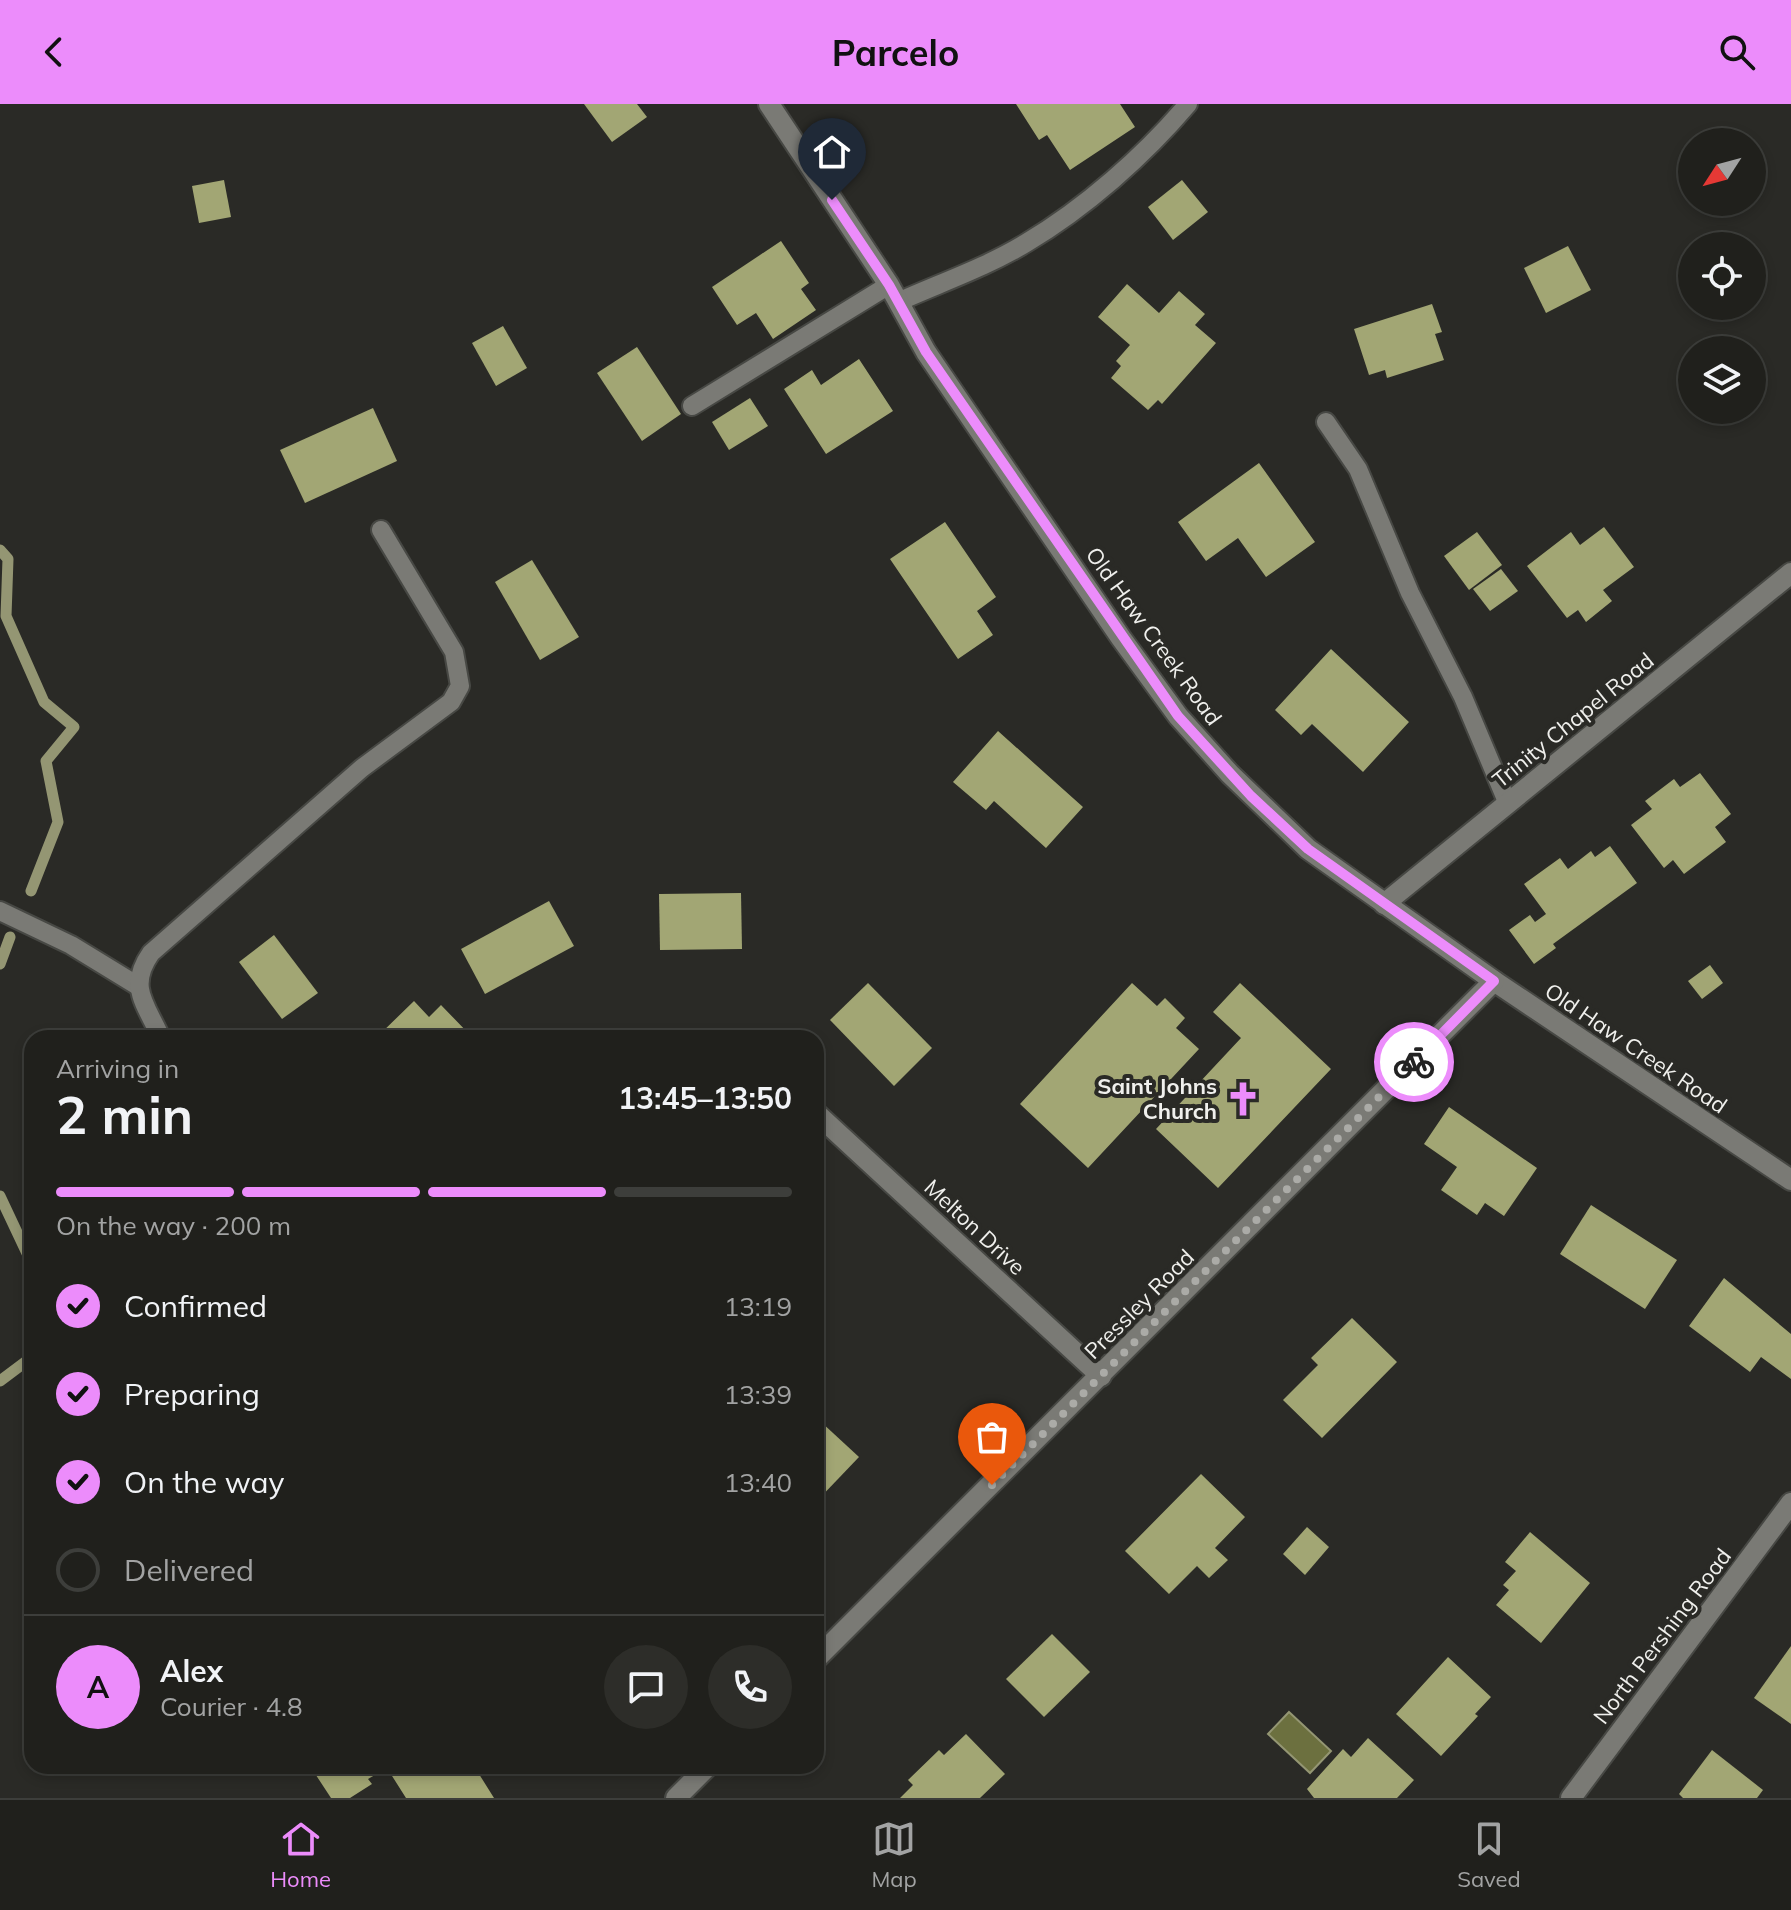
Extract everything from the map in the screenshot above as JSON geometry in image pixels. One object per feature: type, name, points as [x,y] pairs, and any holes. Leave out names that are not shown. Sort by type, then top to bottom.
[{"type":"street","name":"Old Haw Creek Road","points":[[769,104],[894,293],[926,352],[1178,716],[1272,817],[1308,849],[1494,981],[1791,1180]]},
{"type":"street","name":"Trinity Chapel Road","points":[[1384,904],[1791,573]]},
{"type":"street","name":"Pressley Road","points":[[824,1651],[1494,981]]},
{"type":"street","name":"Melton Drive","points":[[824,1120],[1101,1376]]},
{"type":"street","name":"North Pershing Road","points":[[1571,1798],[1791,1503]]},
{"type":"street","points":[[676,1798],[700,1774]]},
{"type":"lane","points":[[692,406],[894,293],[1026,244],[1097,191],[1167,129],[1188,104]]},
{"type":"lane","points":[[1326,422],[1358,469],[1410,593],[1463,697],[1508,804]]},
{"type":"lane","points":[[157,1030],[138,986],[139,970],[151,953],[362,768],[451,702],[460,686],[454,652],[381,530]]},
{"type":"lane","points":[[0,911],[71,945],[138,986]]},
{"type":"shaded area","points":[[1289,1712],[1331,1751],[1310,1773],[1268,1734]]},
{"type":"building","points":[[584,104],[637,104],[647,117],[612,142]]},
{"type":"building","points":[[1016,104],[1120,104],[1135,127],[1070,170],[1047,135],[1039,140]]},
{"type":"building","points":[[224,180],[231,217],[199,223],[192,186]]},
{"type":"building","points":[[1182,180],[1208,212],[1173,240],[1148,207]]},
{"type":"building","points":[[781,241],[809,283],[801,289],[816,310],[773,339],[756,313],[737,325],[712,287]]},
{"type":"building","points":[[1568,246],[1591,290],[1546,313],[1524,268]]},
{"type":"building","points":[[1127,284],[1159,313],[1179,291],[1205,314],[1195,325],[1216,343],[1162,404],[1158,400],[1148,410],[1111,378],[1121,366],[1116,361],[1130,345],[1098,317]]},
{"type":"building","points":[[1432,304],[1442,332],[1435,334],[1444,360],[1387,378],[1385,370],[1369,375],[1354,329]]},
{"type":"building","points":[[503,326],[527,368],[496,386],[472,343]]},
{"type":"building","points":[[637,347],[681,414],[642,441],[597,373]]},
{"type":"building","points":[[859,359],[893,411],[826,454],[784,389],[812,370],[821,385]]},
{"type":"building","points":[[750,398],[768,426],[729,450],[712,422]]},
{"type":"building","points":[[373,408],[397,461],[305,503],[280,450]]},
{"type":"building","points":[[1259,463],[1315,542],[1266,577],[1238,538],[1206,561],[1178,522]]},
{"type":"building","points":[[945,522],[996,597],[977,611],[993,635],[958,659],[890,559]]},
{"type":"building","points":[[1604,527],[1634,567],[1603,590],[1612,601],[1586,622],[1578,610],[1567,618],[1527,566],[1571,532],[1580,545]]},
{"type":"building","points":[[1477,532],[1502,565],[1469,590],[1444,556]]},
{"type":"building","points":[[532,560],[579,637],[540,660],[495,582]]},
{"type":"building","points":[[1501,569],[1518,591],[1490,611],[1473,589]]},
{"type":"building","points":[[1331,649],[1409,722],[1363,772],[1312,724],[1301,735],[1275,710]]},
{"type":"building","points":[[998,731],[1083,807],[1046,848],[994,801],[986,810],[953,782]]},
{"type":"building","points":[[1700,773],[1731,814],[1715,827],[1726,842],[1684,874],[1673,860],[1664,868],[1631,825],[1652,809],[1645,801],[1674,779],[1680,787]]},
{"type":"building","points":[[1610,846],[1637,883],[1553,944],[1556,948],[1534,964],[1509,930],[1530,915],[1535,922],[1546,914],[1524,884],[1560,858],[1568,869],[1591,851],[1595,857]]},
{"type":"building","points":[[741,893],[742,949],[660,950],[659,894]]},
{"type":"building","points":[[549,901],[574,946],[485,994],[461,949]]},
{"type":"building","points":[[274,935],[318,993],[282,1019],[239,962]]},
{"type":"building","points":[[1710,965],[1723,983],[1702,999],[1688,981]]},
{"type":"building","points":[[868,983],[932,1048],[894,1086],[830,1020]]},
{"type":"building","points":[[1132,983],[1157,1006],[1165,998],[1185,1018],[1176,1028],[1199,1049],[1088,1168],[1020,1104]]},
{"type":"building","name":"Saint Johns Church","points":[[1240,983],[1331,1069],[1218,1188],[1156,1129],[1241,1038],[1213,1012]]},
{"type":"building","points":[[414,1001],[429,1017],[441,1005],[465,1030],[384,1030]]},
{"type":"building","points":[[1449,1107],[1537,1168],[1504,1216],[1485,1203],[1477,1215],[1441,1190],[1457,1167],[1424,1144]]},
{"type":"building","points":[[1591,1205],[1677,1260],[1645,1309],[1560,1254]]},
{"type":"building","points":[[1724,1278],[1791,1334],[1791,1379],[1761,1357],[1750,1372],[1689,1326]]},
{"type":"building","points":[[1352,1318],[1397,1362],[1322,1438],[1283,1400],[1318,1365],[1311,1358]]},
{"type":"building","points":[[824,1425],[859,1457],[824,1494]]},
{"type":"building","points":[[1201,1474],[1245,1517],[1215,1548],[1228,1560],[1209,1578],[1197,1566],[1169,1594],[1125,1551]]},
{"type":"building","points":[[1307,1527],[1329,1547],[1305,1575],[1283,1554]]},
{"type":"building","points":[[1530,1532],[1590,1583],[1541,1643],[1496,1605],[1509,1590],[1503,1585],[1516,1571],[1505,1562]]},
{"type":"building","points":[[1052,1634],[1090,1672],[1044,1717],[1006,1679]]},
{"type":"building","points":[[1791,1646],[1791,1724],[1754,1698]]},
{"type":"building","points":[[1448,1657],[1491,1697],[1441,1756],[1396,1714]]},
{"type":"building","points":[[966,1734],[1005,1774],[980,1798],[900,1798],[913,1785],[908,1780],[939,1750],[944,1755]]},
{"type":"building","points":[[1368,1738],[1414,1780],[1397,1798],[1314,1798],[1307,1789],[1343,1749],[1351,1757]]},
{"type":"building","points":[[1712,1750],[1763,1790],[1757,1798],[1683,1798],[1679,1794]]},
{"type":"building","points":[[315,1774],[377,1774],[368,1779],[372,1784],[350,1798],[331,1798]]},
{"type":"building","points":[[391,1774],[479,1774],[494,1798],[406,1798]]},
{"type":"waterway","points":[[0,550],[8,559],[6,616],[44,702],[74,727],[46,761],[58,822],[31,891]]},
{"type":"waterway","points":[[0,964],[10,937]]},
{"type":"waterway","points":[[0,1196],[24,1247]]},
{"type":"waterway","points":[[0,1381],[24,1363]]},
{"type":"way so far","points":[[992,1485],[1414,1062]]},
{"type":"place","name":"Saint Johns Church","points":[[1243,1099]]},
{"type":"route","points":[[832,200],[889,285],[926,352],[1121,638],[1178,716],[1251,796],[1308,849],[1494,981],[1414,1062]]}]
